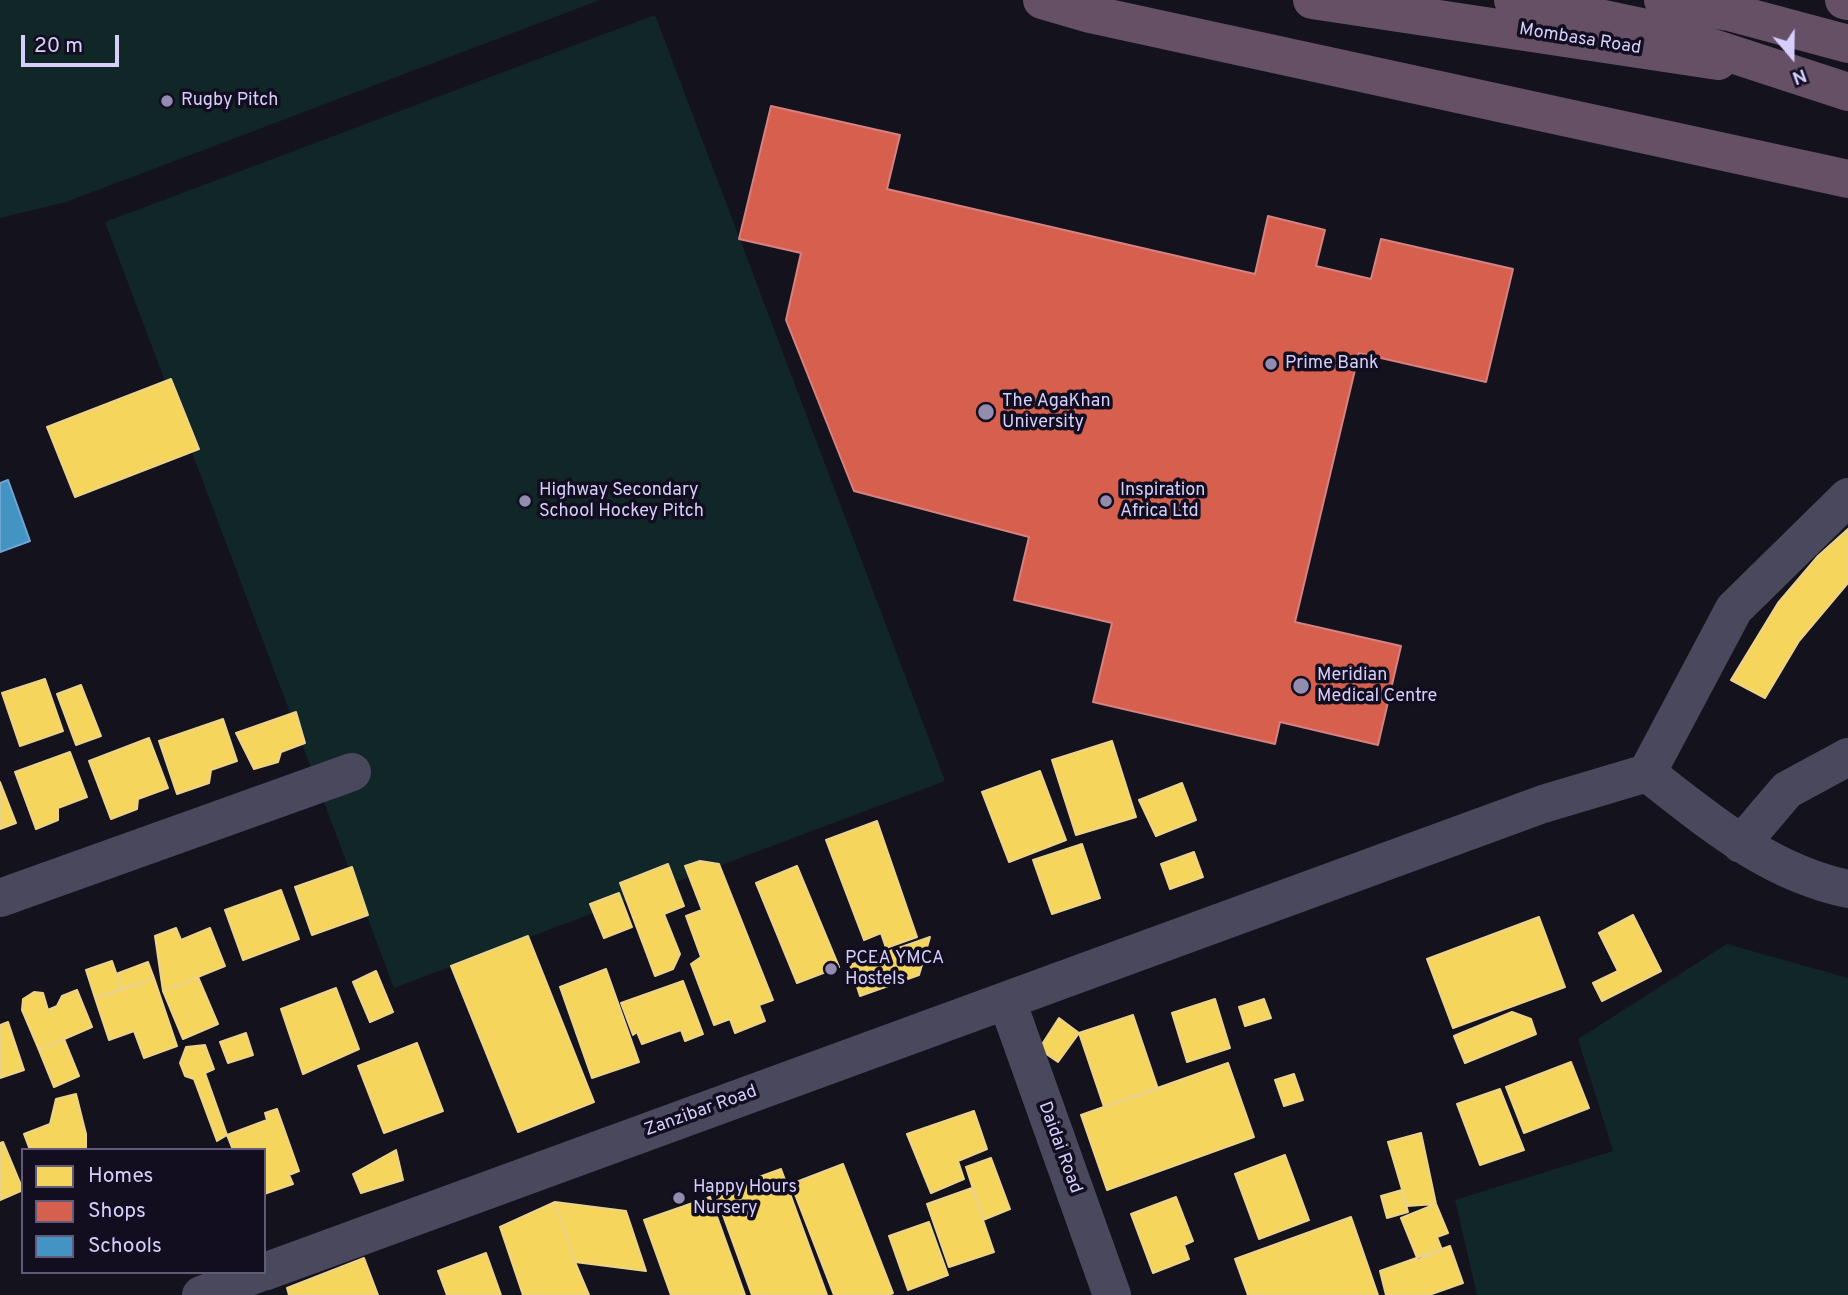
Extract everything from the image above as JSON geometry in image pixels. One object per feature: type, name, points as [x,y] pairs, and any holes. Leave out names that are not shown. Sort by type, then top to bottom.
[{"type":"highway","points":[[1042,0],[1090,14],[1848,179]]},
{"type":"highway","name":"Mombasa Road","points":[[1312,0],[1848,80]]},
{"type":"highway","points":[[1513,0],[1661,31],[1848,92]]},
{"type":"highway","points":[[1663,0],[1729,12],[1848,44]]},
{"type":"street","points":[[1848,497],[1734,609],[1647,773],[1741,844],[1771,863],[1823,883],[1848,889]]},
{"type":"street","points":[[1741,844],[1787,790],[1848,757]]},
{"type":"street","points":[[0,898],[352,772]]},
{"type":"street","name":"Zanzibar Road","points":[[266,1271],[1543,804],[1647,773]]},
{"type":"street","name":"Daidai Road","points":[[1007,1001],[1112,1295]]},
{"type":"street","name":"Zanzibar Road","points":[[201,1295],[258,1274]]},
{"type":"green space","name":"Rugby Pitch","points":[[0,0],[600,0],[66,202],[0,218]]},
{"type":"green space","name":"Highway Secondary School Hockey Pitch","points":[[655,15],[945,781],[394,988],[105,222]]},
{"type":"green space","points":[[1727,944],[1848,978],[1848,1295],[1477,1295],[1455,1200],[1613,1151],[1578,1039]]},
{"type":"building: Homes","points":[[171,379],[199,449],[75,497],[47,427]]},
{"type":"building: Homes","points":[[1848,529],[1848,583],[1799,641],[1765,698],[1731,680],[1778,603],[1818,556]]},
{"type":"building: Homes","points":[[45,679],[63,731],[20,746],[2,693]]},
{"type":"building: Homes","points":[[81,685],[101,736],[76,745],[57,694]]},
{"type":"building: Homes","points":[[296,712],[305,743],[281,752],[278,762],[254,769],[236,733]]},
{"type":"building: Homes","points":[[223,719],[237,761],[211,770],[209,783],[177,794],[159,741]]},
{"type":"building: Homes","points":[[149,738],[168,788],[138,799],[137,809],[111,819],[89,761]]},
{"type":"building: Homes","points":[[1112,741],[1136,817],[1076,835],[1052,760]]},
{"type":"building: Homes","points":[[70,752],[87,797],[58,808],[58,820],[36,829],[15,772]]},
{"type":"building: Homes","points":[[1040,771],[1066,840],[1009,862],[982,792]]},
{"type":"building: Homes","points":[[0,782],[16,823],[0,829]]},
{"type":"building: Homes","points":[[1182,783],[1196,820],[1156,836],[1139,800]]},
{"type":"building: Homes","points":[[877,821],[917,937],[886,948],[881,933],[864,940],[826,840]]},
{"type":"building: Homes","points":[[1082,844],[1100,898],[1052,914],[1033,860]]},
{"type":"building: Homes","points":[[1194,852],[1203,877],[1170,889],[1161,864]]},
{"type":"building: Homes","points":[[700,861],[719,864],[773,1000],[759,1005],[765,1021],[735,1033],[730,1019],[714,1025],[691,964],[701,957],[686,916],[702,910],[685,866]]},
{"type":"building: Homes","points":[[668,864],[684,906],[664,914],[680,954],[673,969],[655,976],[620,883]]},
{"type":"building: Homes","points":[[797,866],[839,967],[797,983],[756,883]]},
{"type":"building: Homes","points":[[352,867],[368,915],[312,935],[295,887]]},
{"type":"building: Homes","points":[[281,890],[299,939],[243,960],[225,910]]},
{"type":"building: Homes","points":[[619,893],[632,927],[604,938],[590,904]]},
{"type":"building: Homes","points":[[1633,915],[1661,971],[1602,1001],[1593,983],[1618,971],[1599,933]]},
{"type":"building: Homes","points":[[1539,917],[1565,987],[1453,1028],[1427,959]]},
{"type":"building: Homes","points":[[176,928],[181,940],[210,928],[225,966],[163,991],[155,936]]},
{"type":"building: Homes","points":[[528,936],[594,1102],[518,1132],[451,966]]},
{"type":"building: Homes","points":[[930,937],[919,975],[860,996],[850,965]]},
{"type":"building: Homes","points":[[112,961],[122,990],[95,998],[86,970]]},
{"type":"building: Homes","points":[[148,962],[154,978],[122,990],[116,974]]},
{"type":"building: Homes","points":[[606,969],[639,1062],[592,1078],[560,987]]},
{"type":"building: Homes","points":[[376,971],[393,1012],[370,1022],[353,982]]},
{"type":"building: Homes","points":[[198,977],[218,1024],[183,1039],[163,991]]},
{"type":"building: Homes","points":[[154,978],[177,1046],[144,1058],[134,1031],[109,1040],[95,998]]},
{"type":"building: Homes","points":[[683,981],[703,1034],[685,1041],[681,1030],[642,1044],[637,1032],[633,1035],[621,1003]]},
{"type":"building: Homes","points":[[336,988],[359,1049],[303,1074],[281,1009]]},
{"type":"building: Homes","points":[[77,990],[92,1027],[39,1050],[22,1010],[23,999],[34,992],[43,993],[48,1010],[57,1006],[62,996]]},
{"type":"building: Homes","points":[[1215,999],[1230,1048],[1187,1062],[1172,1013]]},
{"type":"building: Homes","points":[[1264,999],[1271,1018],[1245,1026],[1239,1007]]},
{"type":"building: Homes","points":[[1512,1012],[1531,1019],[1536,1034],[1465,1063],[1454,1036]]},
{"type":"building: Homes","points":[[1133,1015],[1158,1089],[1104,1107],[1079,1033]]},
{"type":"building: Homes","points":[[1059,1018],[1079,1033],[1058,1062],[1039,1049]]},
{"type":"building: Homes","points":[[8,1022],[24,1070],[0,1078],[0,1025]]},
{"type":"building: Homes","points":[[246,1033],[253,1055],[228,1063],[220,1042]]},
{"type":"building: Homes","points":[[64,1039],[79,1076],[54,1087],[39,1050]]},
{"type":"building: Homes","points":[[417,1043],[443,1111],[384,1133],[358,1066]]},
{"type":"building: Homes","points":[[205,1045],[214,1069],[205,1073],[227,1135],[217,1141],[194,1079],[185,1076],[180,1063],[186,1047]]},
{"type":"building: Homes","points":[[1571,1062],[1589,1108],[1524,1133],[1506,1087]]},
{"type":"building: Homes","points":[[1228,1063],[1254,1137],[1107,1190],[1081,1115]]},
{"type":"building: Homes","points":[[1294,1074],[1303,1100],[1284,1106],[1275,1080]]},
{"type":"building: Homes","points":[[1500,1089],[1524,1150],[1480,1165],[1457,1104]]},
{"type":"building: Homes","points":[[76,1094],[86,1134],[86,1148],[29,1148],[24,1134],[50,1124],[56,1099]]},
{"type":"building: Homes","points":[[277,1109],[299,1171],[289,1175],[293,1184],[266,1193],[266,1148],[232,1148],[227,1135],[267,1120],[265,1113]]},
{"type":"building: Homes","points":[[974,1111],[987,1149],[958,1161],[964,1179],[931,1193],[907,1134]]},
{"type":"building: Homes","points":[[1421,1133],[1436,1204],[1407,1206],[1388,1142]]},
{"type":"building: Homes","points":[[3,1142],[21,1191],[0,1200],[0,1143]]},
{"type":"building: Homes","points":[[396,1150],[403,1180],[361,1193],[353,1174]]},
{"type":"building: Homes","points":[[1285,1155],[1309,1220],[1259,1239],[1235,1174]]},
{"type":"building: Homes","points":[[991,1158],[1010,1209],[983,1220],[966,1167]]},
{"type":"building: Homes","points":[[843,1164],[893,1293],[889,1295],[834,1295],[791,1184]]},
{"type":"building: Homes","points":[[781,1169],[827,1295],[752,1295],[715,1193]]},
{"type":"building: Homes","points":[[972,1188],[994,1252],[949,1267],[927,1204]]},
{"type":"building: Homes","points":[[1402,1190],[1408,1212],[1387,1218],[1381,1196]]},
{"type":"building: Homes","points":[[710,1197],[745,1295],[671,1295],[644,1220]]},
{"type":"building: Homes","points":[[1176,1197],[1193,1241],[1184,1245],[1189,1259],[1153,1273],[1131,1214]]},
{"type":"building: Homes","points":[[555,1202],[589,1295],[523,1295],[500,1227]]},
{"type":"building: Homes","points":[[555,1202],[626,1211],[646,1271],[575,1262]]},
{"type":"building: Homes","points":[[1436,1204],[1448,1233],[1437,1237],[1442,1250],[1418,1260],[1401,1218]]},
{"type":"building: Homes","points":[[1351,1217],[1378,1295],[1248,1295],[1235,1259]]},
{"type":"building: Homes","points":[[929,1222],[948,1275],[908,1290],[889,1236]]},
{"type":"building: Homes","points":[[1450,1246],[1463,1283],[1429,1295],[1386,1295],[1380,1271]]},
{"type":"building: Homes","points":[[486,1253],[501,1295],[447,1295],[438,1271]]},
{"type":"building: Homes","points":[[364,1258],[378,1295],[289,1295],[287,1288]]},
{"type":"building: Shops","points":[[771,106],[900,135],[887,189],[1255,274],[1268,216],[1325,230],[1316,266],[1371,279],[1381,239],[1513,269],[1486,382],[1359,353],[1295,622],[1401,646],[1378,745],[1280,722],[1275,744],[1093,702],[1112,623],[1014,600],[1029,537],[854,491],[786,320],[801,253],[739,239]]},
{"type":"building: Schools","points":[[8,480],[30,541],[0,552],[0,483]]},
{"type":"place","name":"Rugby Pitch","points":[[167,101]]},
{"type":"place","name":"Prime Bank","points":[[1271,364]]},
{"type":"place","name":"The AgaKhan University","points":[[986,412]]},
{"type":"place","name":"Highway Secondary School Hockey Pitch","points":[[525,501]]},
{"type":"place","name":"Inspiration Africa Ltd","points":[[1106,501]]},
{"type":"place","name":"Meridian Medical Centre","points":[[1301,686]]},
{"type":"place","name":"PCEA YMCA Hostels","points":[[831,969]]},
{"type":"place","name":"Happy Hours Nursery","points":[[679,1198]]}]
